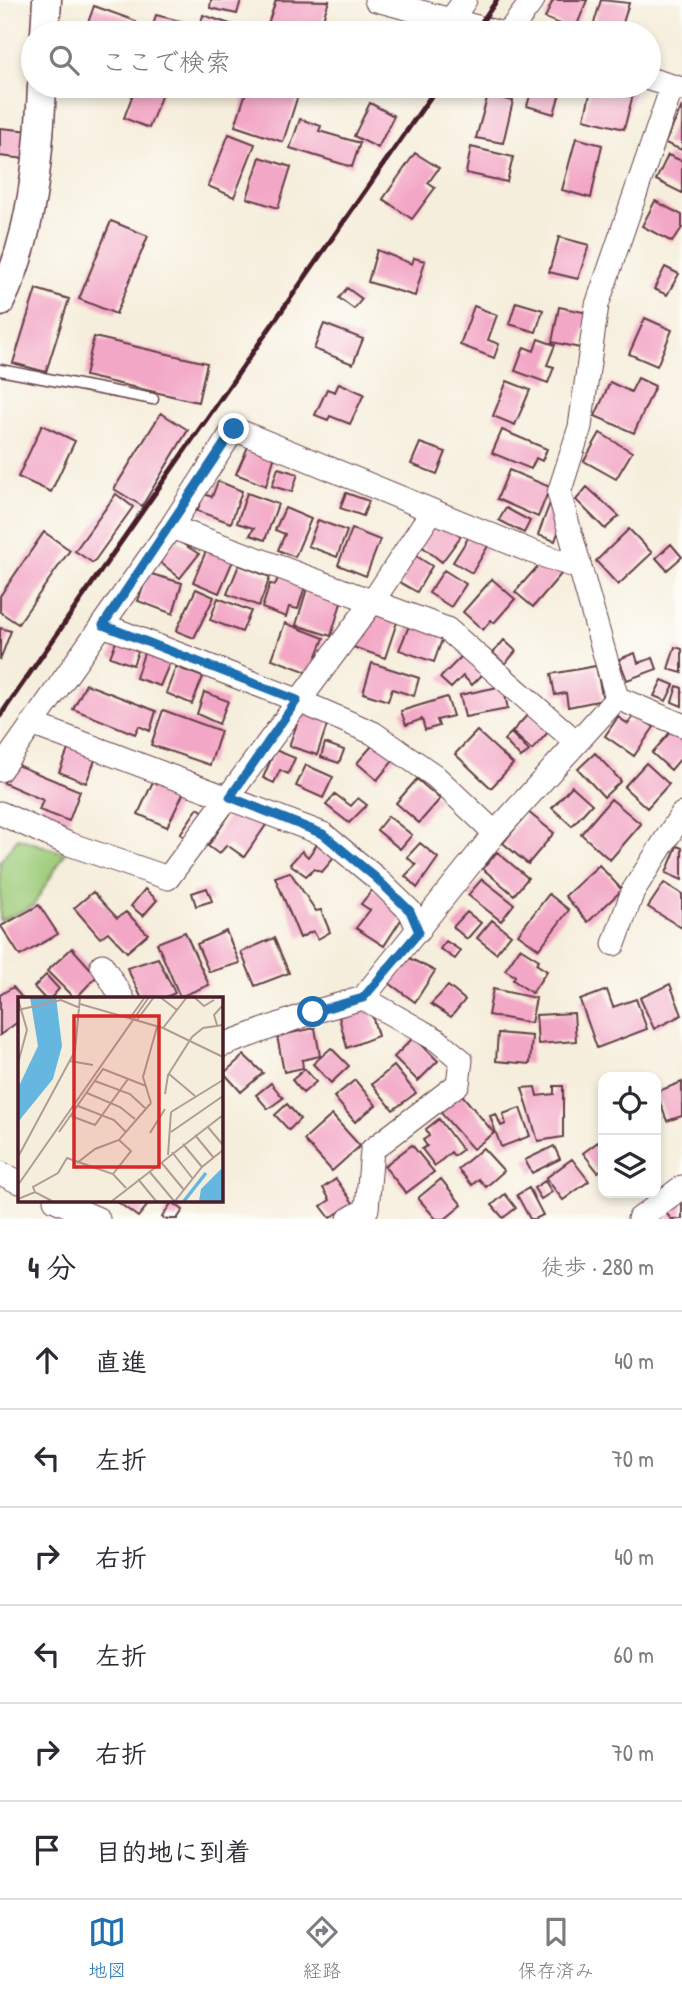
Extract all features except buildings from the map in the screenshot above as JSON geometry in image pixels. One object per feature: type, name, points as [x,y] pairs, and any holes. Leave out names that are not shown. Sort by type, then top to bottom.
[{"type":"street","points":[[46,21],[47,0]]},
{"type":"street","points":[[376,0],[450,21],[465,0]]},
{"type":"street","points":[[517,21],[533,0]]},
{"type":"street","points":[[617,698],[559,493],[580,427],[597,305],[677,88]]},
{"type":"street","points":[[0,302],[10,281],[37,160],[41,98]]},
{"type":"street","points":[[0,770],[171,527],[234,429],[530,551],[580,568]]},
{"type":"street","points":[[0,813],[69,844],[168,878],[230,797],[297,700],[373,601],[432,511]]},
{"type":"street","points":[[171,527],[447,629],[576,742]]},
{"type":"street","points":[[103,625],[297,700],[383,740],[435,776],[495,833]]},
{"type":"street","points":[[617,698],[682,725]]},
{"type":"street","points":[[222,1045],[313,1012],[363,998],[419,932],[495,833],[617,698]]},
{"type":"street","points":[[32,724],[323,834],[375,877],[410,911],[419,932]]},
{"type":"street","points":[[614,944],[632,891],[682,814]]},
{"type":"street","points":[[102,965],[122,997]]},
{"type":"street","points":[[349,1219],[367,1209],[372,1150],[458,1084],[461,1060],[438,1040],[363,998]]},
{"type":"street","points":[[0,1173],[18,1182]]},
{"type":"street","points":[[639,1219],[682,1187]]},
{"type":"street","points":[[60,1202],[98,1219]]},
{"type":"lane","points":[[0,370],[153,399]]},
{"type":"green space","points":[[18,838],[65,853],[33,906],[0,921],[0,861]]},
{"type":"railway","points":[[482,21],[497,0]]},
{"type":"railway","points":[[0,716],[430,98]]},
{"type":"route","points":[[234,429],[103,625],[297,700],[230,797],[323,834],[375,877],[410,911],[419,932],[363,998],[313,1012]]}]
